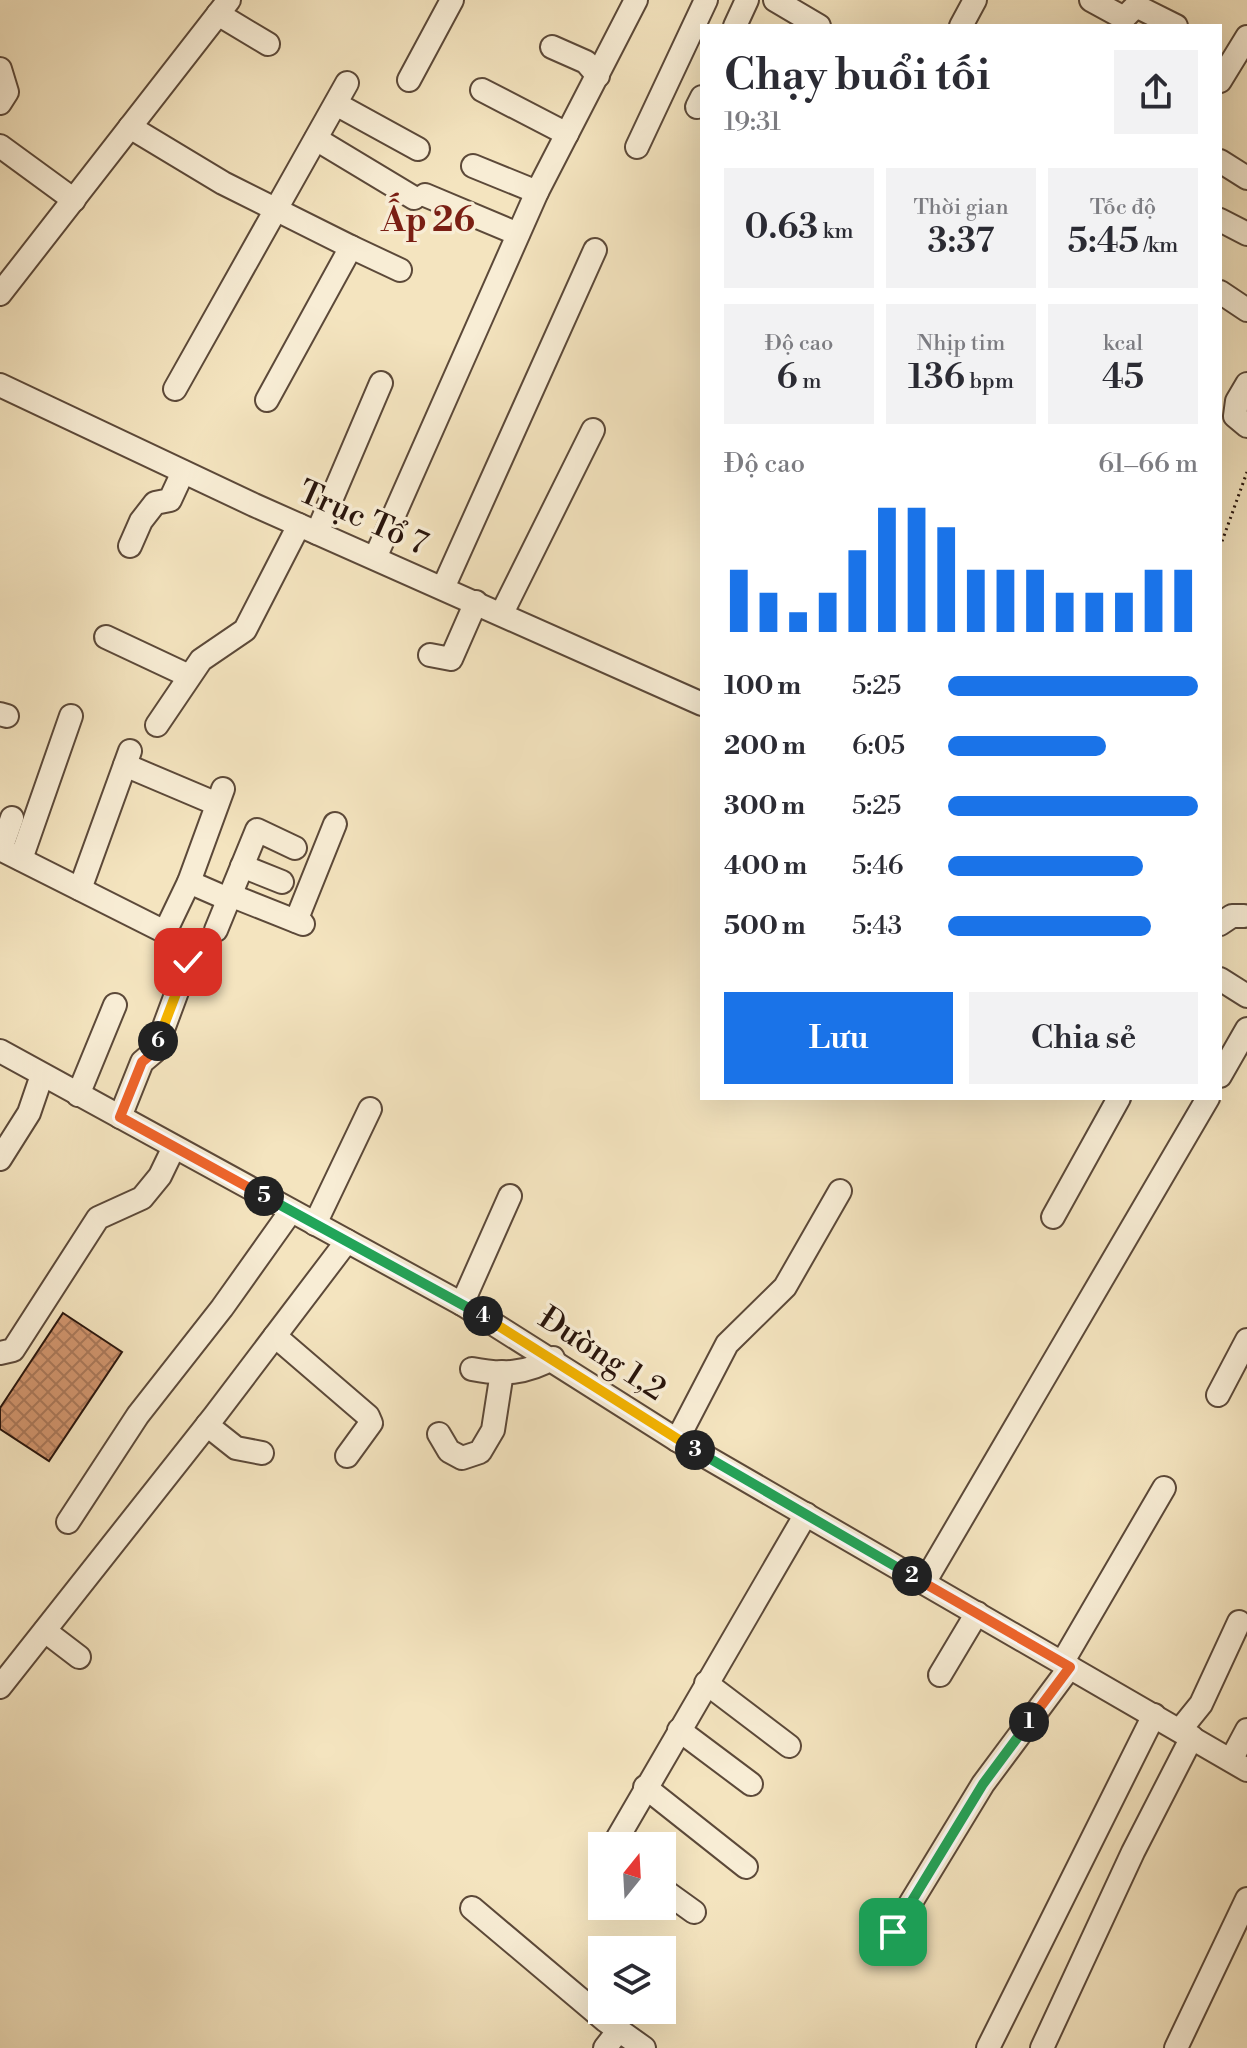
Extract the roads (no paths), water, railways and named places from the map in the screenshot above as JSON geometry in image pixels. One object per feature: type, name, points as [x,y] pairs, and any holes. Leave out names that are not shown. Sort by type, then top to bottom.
[{"type":"street","points":[[409,80],[452,0]]},
{"type":"street","points":[[375,558],[537,192],[636,0]]},
{"type":"street","points":[[637,147],[706,0]]},
{"type":"street","points":[[736,24],[747,0]]},
{"type":"street","points":[[775,0],[816,24]]},
{"type":"street","points":[[963,24],[975,0]]},
{"type":"street","points":[[1091,0],[1124,18],[1136,6],[1172,24]]},
{"type":"street","points":[[0,294],[223,7],[268,44]]},
{"type":"street","points":[[1227,54],[1247,37]]},
{"type":"street","points":[[552,47],[586,62],[598,76]]},
{"type":"street","points":[[0,69],[7,92],[0,103]]},
{"type":"street","points":[[175,389],[347,83]]},
{"type":"street","points":[[482,90],[567,134]]},
{"type":"street","points":[[336,104],[418,149]]},
{"type":"street","points":[[130,127],[223,183],[400,270]]},
{"type":"street","points":[[316,139],[420,196],[518,234]]},
{"type":"street","points":[[0,146],[74,200]]},
{"type":"street","points":[[1222,162],[1247,178]]},
{"type":"street","points":[[473,166],[537,192]]},
{"type":"street","points":[[1222,221],[1247,234]]},
{"type":"street","points":[[267,400],[351,247]]},
{"type":"street","points":[[443,588],[595,250]]},
{"type":"street","points":[[1222,293],[1247,310]]},
{"type":"street","points":[[157,725],[201,660],[245,630],[308,529],[381,383]]},
{"type":"street","points":[[1247,384],[1235,409],[1235,416],[1247,426]]},
{"type":"street","name":"Trục Tổ 7","points":[[0,385],[308,529],[700,703]]},
{"type":"street","points":[[502,613],[593,430]]},
{"type":"street","points":[[130,546],[141,521],[155,503],[170,500],[183,472]]},
{"type":"street","points":[[430,655],[451,659],[476,602]]},
{"type":"street","points":[[106,637],[189,676]]},
{"type":"street","points":[[7,852],[71,716]]},
{"type":"street","points":[[7,852],[80,889],[165,932],[189,882],[220,796],[128,758],[80,889]]},
{"type":"street","points":[[7,852],[12,818]]},
{"type":"street","points":[[189,882],[299,922],[335,824]]},
{"type":"street","points":[[216,930],[257,830],[295,848]]},
{"type":"street","points":[[242,866],[282,882]]},
{"type":"street","points":[[1222,923],[1232,916],[1244,916]]},
{"type":"street","points":[[120,1117],[142,1062],[155,1051],[188,962]]},
{"type":"street","points":[[1222,980],[1247,996]]},
{"type":"street","points":[[78,1095],[115,1005]]},
{"type":"street","points":[[1222,1073],[1247,1029]]},
{"type":"street","name":"Đường 1,2","points":[[0,1051],[462,1304],[553,1358],[677,1440],[1239,1765]]},
{"type":"street","points":[[0,1159],[29,1113],[42,1075]]},
{"type":"street","points":[[1053,1217],[1118,1100]]},
{"type":"street","points":[[924,1583],[1207,1100]]},
{"type":"street","points":[[315,1224],[370,1109]]},
{"type":"street","points":[[0,1353],[13,1350],[98,1218],[142,1198],[160,1176],[174,1147]]},
{"type":"street","points":[[677,1440],[727,1344],[785,1287],[840,1191]]},
{"type":"street","points":[[462,1304],[510,1196]]},
{"type":"street","points":[[68,1522],[138,1415],[222,1308],[291,1211]]},
{"type":"street","points":[[0,1687],[207,1425],[347,1241]]},
{"type":"street","points":[[275,1336],[368,1416],[371,1423],[347,1456]]},
{"type":"street","points":[[1218,1395],[1247,1340]]},
{"type":"street","points":[[472,1369],[502,1372],[534,1369],[553,1358]]},
{"type":"street","points":[[439,1434],[449,1451],[462,1458],[480,1452],[493,1430],[502,1372]]},
{"type":"street","points":[[207,1425],[236,1448],[262,1453]]},
{"type":"street","points":[[893,1932],[983,1784],[1066,1665],[1164,1488]]},
{"type":"street","points":[[621,1832],[806,1514]]},
{"type":"street","points":[[940,1675],[977,1613]]},
{"type":"street","points":[[1042,2048],[1239,1622]]},
{"type":"street","points":[[45,1631],[79,1657]]},
{"type":"street","points":[[706,1683],[789,1746]]},
{"type":"street","points":[[988,2048],[1154,1715]]},
{"type":"street","points":[[679,1730],[751,1784]]},
{"type":"street","points":[[1239,1765],[1247,1730]]},
{"type":"street","points":[[645,1787],[746,1867]]},
{"type":"street","points":[[676,1899],[694,1912]]},
{"type":"street","points":[[1176,2048],[1247,1899]]},
{"type":"street","points":[[472,1908],[611,2027],[644,2048]]},
{"type":"district","name":"Ấp 26","points":[[428,221]]}]
